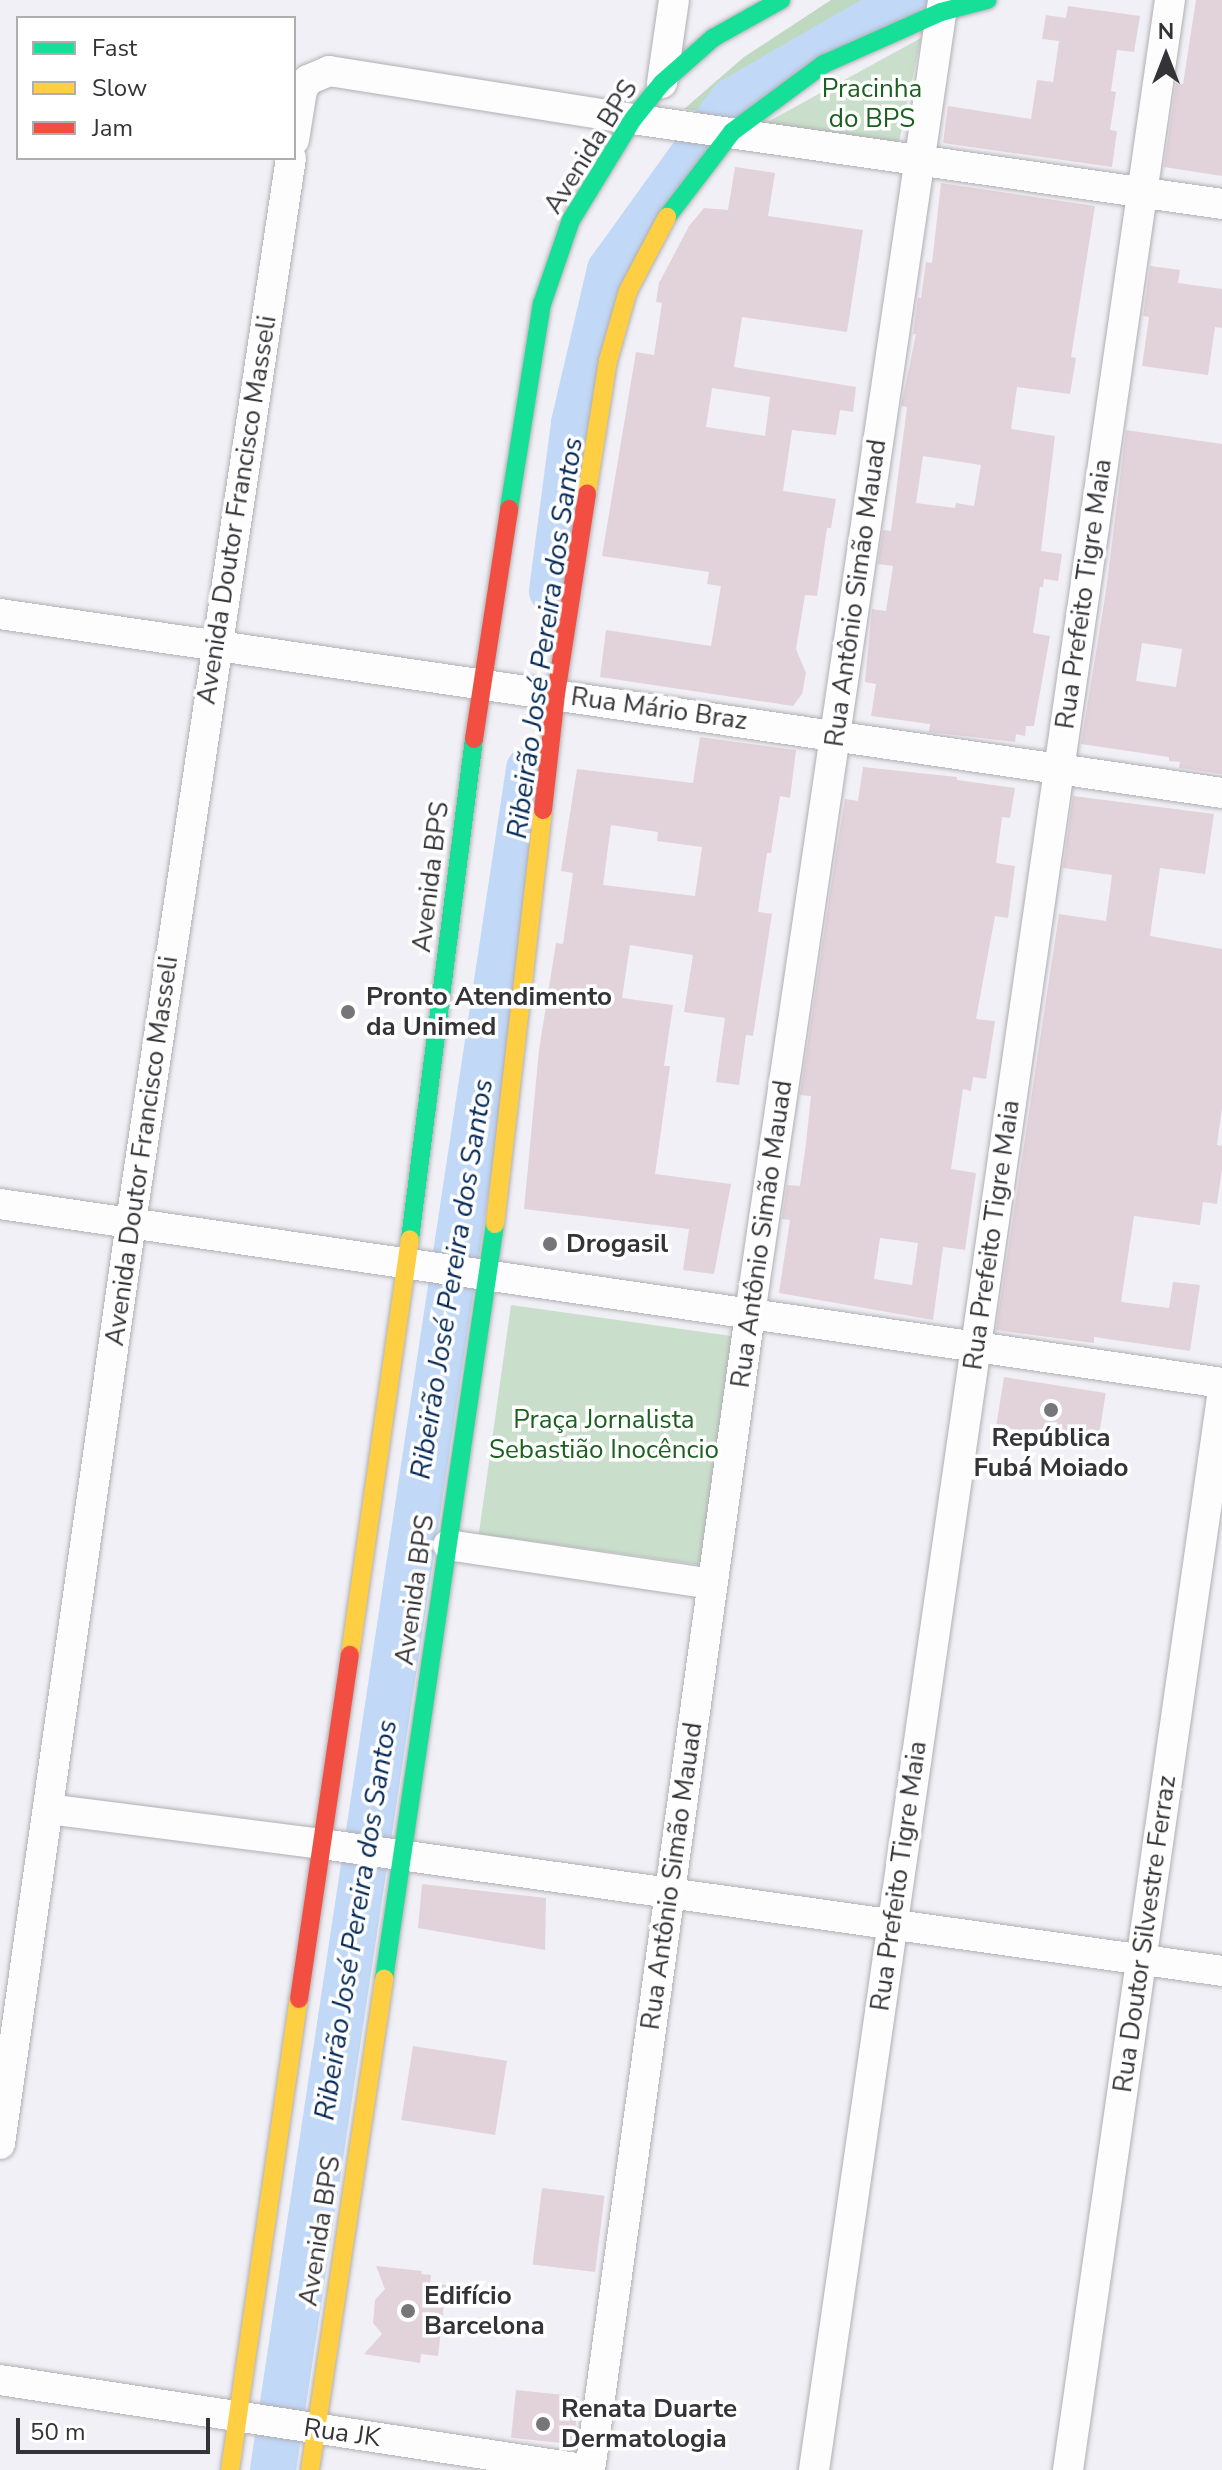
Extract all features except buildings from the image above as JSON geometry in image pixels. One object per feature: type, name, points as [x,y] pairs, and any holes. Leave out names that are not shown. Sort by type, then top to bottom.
[{"type":"main road","name":"Avenida BPS","points":[[230,2470],[244,2418],[414,1266],[489,684],[542,304],[571,220],[648,121],[662,83],[713,38],[781,0]]},
{"type":"main road","name":"Avenida BPS","points":[[310,2470],[308,2428],[396,1855],[448,1545],[549,693],[608,361],[628,291],[669,213],[724,130],[824,64],[942,6],[987,0]]},
{"type":"street","points":[[662,83],[674,0]]},
{"type":"street","name":"Rua Prefeito Tigre Maia","points":[[814,2470],[1170,0]]},
{"type":"street","name":"Rua Antônio Simão Mauad","points":[[589,2470],[750,1314],[942,6]]},
{"type":"street","points":[[296,128],[302,90],[308,80],[329,71],[648,121],[1222,204]]},
{"type":"street","name":"Avenida Doutor Francisco Masseli","points":[[0,2144],[131,1222],[291,160]]},
{"type":"street","name":"Rua Mário Braz","points":[[0,614],[1222,793]]},
{"type":"street","points":[[0,1204],[1222,1383]]},
{"type":"street","name":"Rua Doutor Silvestre Ferraz","points":[[1068,2470],[1222,1397]]},
{"type":"street","points":[[448,1545],[712,1584]]},
{"type":"street","points":[[48,1809],[330,1845],[1222,1971]]},
{"type":"street","name":"Rua JK","points":[[0,2380],[589,2470]]},
{"type":"green space","points":[[831,0],[926,0],[728,115],[684,109],[744,57]]},
{"type":"green space","name":"Pracinha do BPS","points":[[921,38],[899,142],[760,126]]},
{"type":"green space","name":"Praça Jornalista Sebastião Inocêncio","points":[[511,1305],[735,1336],[703,1565],[479,1534]]},
{"type":"waterway","name":"Ribeirão José Pereira dos Santos","points":[[552,591],[574,423],[610,270],[732,101],[893,8],[919,0]]},
{"type":"waterway","name":"Ribeirão José Pereira dos Santos","points":[[273,2470],[529,769]]},
{"type":"traffic: fast","points":[[509,509],[542,304],[571,220],[633,119],[662,83],[713,38],[781,0]]},
{"type":"traffic: fast","points":[[667,217],[732,132],[824,64],[941,12],[987,0]]},
{"type":"traffic: fast","points":[[410,1239],[474,739]]},
{"type":"traffic: fast","points":[[384,1979],[495,1224]]},
{"type":"traffic: slow","points":[[587,493],[608,361],[628,291],[667,217]]},
{"type":"traffic: slow","points":[[495,1224],[543,810]]},
{"type":"traffic: slow","points":[[350,1655],[410,1239]]},
{"type":"traffic: slow","points":[[310,2470],[384,1979]]},
{"type":"traffic: slow","points":[[230,2470],[299,1999]]},
{"type":"traffic: jam","points":[[543,810],[556,694],[587,493]]},
{"type":"traffic: jam","points":[[474,739],[509,509]]},
{"type":"traffic: jam","points":[[299,1999],[350,1655]]},
{"type":"place","name":"Pronto Atendimento da Unimed","points":[[348,1012]]},
{"type":"place","name":"Drogasil","points":[[550,1244]]},
{"type":"place","name":"República Fubá Moiado","points":[[1051,1410]]},
{"type":"place","name":"Edifício Barcelona","points":[[408,2311]]},
{"type":"place","name":"Renata Duarte Dermatologia","points":[[543,2424]]}]
